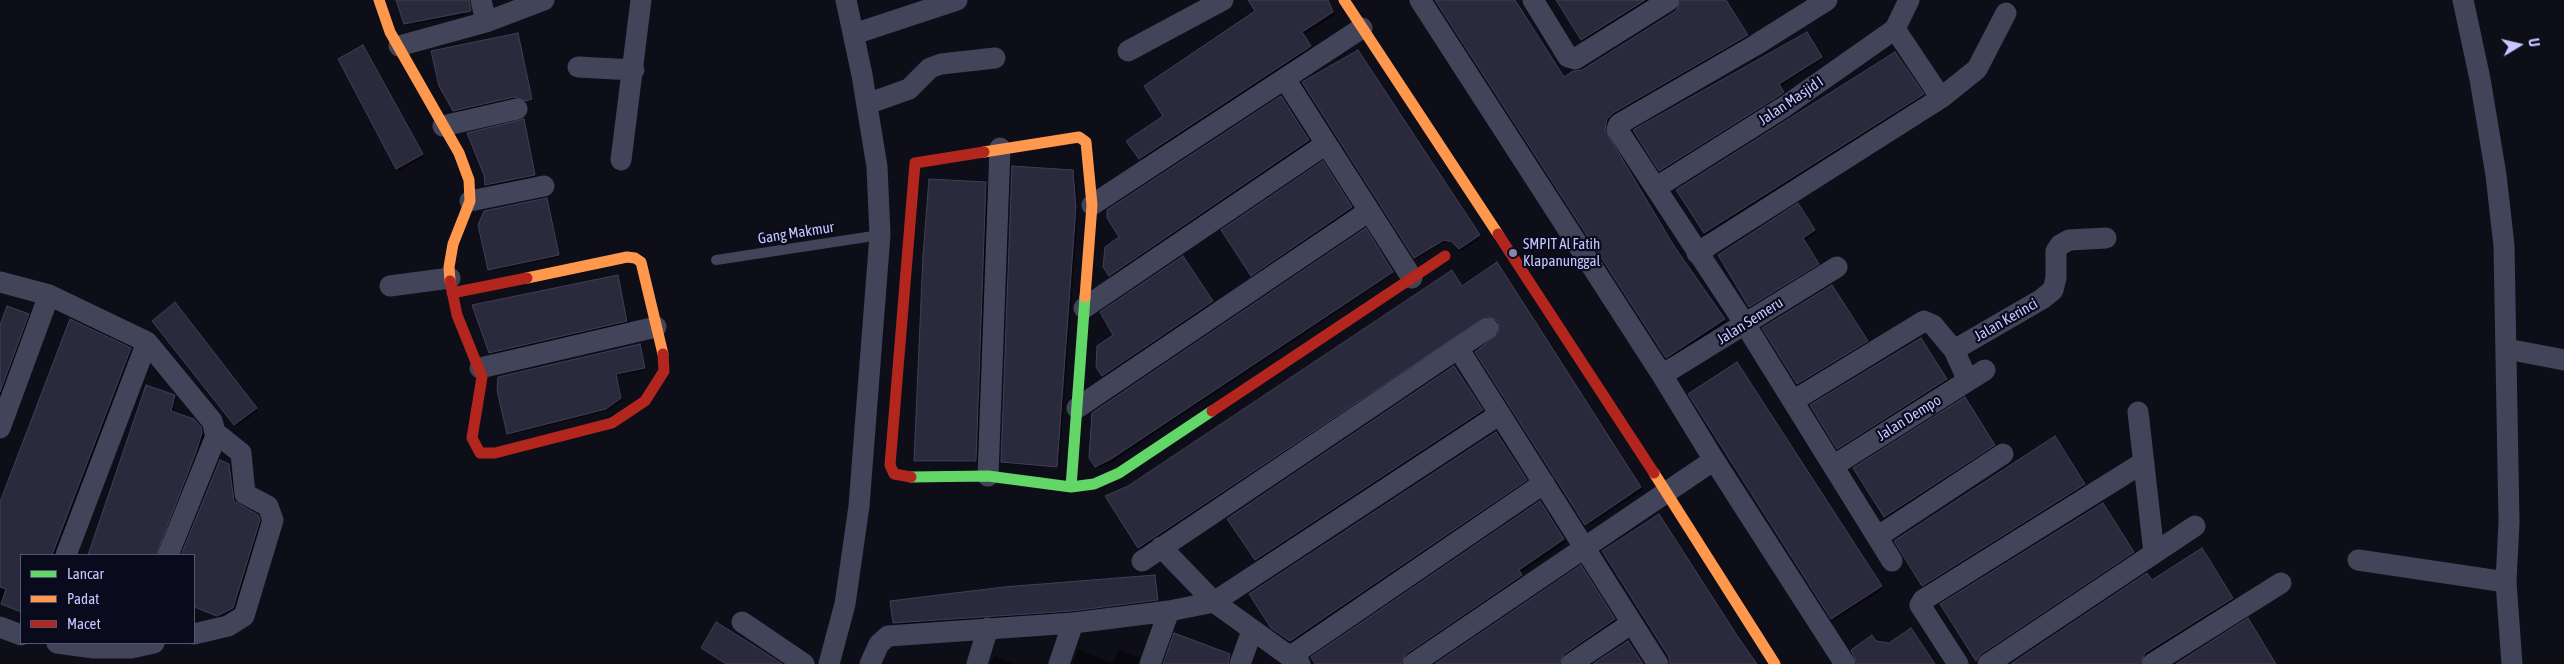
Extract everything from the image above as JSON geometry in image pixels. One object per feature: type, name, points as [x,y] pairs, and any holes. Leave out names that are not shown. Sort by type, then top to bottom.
[{"type":"street","points":[[379,0],[390,32],[444,126],[465,167],[470,189],[470,201],[453,244],[451,286],[461,328],[480,368],[482,388],[475,414],[472,438],[475,447],[480,453],[495,453],[612,424],[645,401],[664,372],[641,262],[627,257],[451,286],[390,286]]},
{"type":"street","points":[[481,0],[486,22]]},
{"type":"street","points":[[399,46],[486,22],[544,0]]},
{"type":"street","points":[[621,160],[634,70],[641,0]]},
{"type":"street","points":[[829,664],[845,604],[859,506],[880,235],[877,167],[867,104],[846,0]]},
{"type":"street","points":[[854,34],[957,0]]},
{"type":"street","points":[[1128,51],[1223,0]]},
{"type":"street","points":[[1344,0],[1674,488],[1775,664]]},
{"type":"street","points":[[1420,0],[1662,375],[1709,464],[1845,664]]},
{"type":"street","points":[[1533,0],[1568,57],[1575,59],[1669,0]]},
{"type":"street","points":[[1827,0],[1754,46],[1618,124],[1618,132],[1745,324],[1892,561]]},
{"type":"street","name":"Jalan Masjid I","points":[[1656,187],[1784,107],[1895,29],[1909,0]]},
{"type":"street","points":[[2463,0],[2480,79],[2496,175],[2504,246],[2509,522],[2506,582],[2512,664]]},
{"type":"street","points":[[1697,253],[1941,98],[1977,69],[2006,13]]},
{"type":"street","points":[[1092,205],[1362,28]]},
{"type":"street","points":[[1895,29],[1941,98]]},
{"type":"street","points":[[867,104],[909,89],[930,68],[941,64],[995,58]]},
{"type":"street","points":[[578,67],[634,70]]},
{"type":"street","points":[[1285,79],[1412,278]]},
{"type":"street","points":[[444,126],[517,109]]},
{"type":"street","points":[[1071,487],[1092,205],[1084,138],[1079,136],[918,160],[913,166],[890,465],[894,474],[902,477],[988,476],[1071,487],[1094,484],[1119,473],[1445,256]]},
{"type":"street","points":[[1084,308],[1326,144]]},
{"type":"street","points":[[988,476],[1000,148]]},
{"type":"street","points":[[470,201],[544,186]]},
{"type":"street","points":[[1077,408],[1369,210]]},
{"type":"street","name":"Jalan Kerinci","points":[[1954,350],[2042,299],[2053,290],[2056,278],[2056,251],[2060,245],[2068,240],[2106,238]]},
{"type":"street","name":"Jalan Semeru","points":[[1662,375],[1837,267]]},
{"type":"street","points":[[0,282],[49,295],[147,342],[212,421],[216,433],[241,453],[244,494],[268,506],[273,520],[244,616],[228,626],[195,634]]},
{"type":"street","points":[[0,428],[49,295]]},
{"type":"street","points":[[1793,401],[1924,321],[1933,325],[1954,350]]},
{"type":"street","points":[[480,368],[656,327]]},
{"type":"street","points":[[1142,561],[1161,546],[1488,328]]},
{"type":"street","points":[[66,554],[147,342]]},
{"type":"street","points":[[1458,348],[1658,664]]},
{"type":"street","points":[[2507,349],[2564,360]]},
{"type":"street","name":"Jalan Dempo","points":[[1833,466],[1977,376],[1954,350]]},
{"type":"street","points":[[2138,412],[2154,553]]},
{"type":"street","points":[[870,664],[879,644],[888,636],[1073,623],[1168,611],[1214,602],[1500,414]]},
{"type":"street","points":[[168,554],[216,433]]},
{"type":"street","points":[[1877,537],[2003,454]]},
{"type":"street","points":[[1958,664],[1920,605],[1923,600],[2144,462]]},
{"type":"street","points":[[1413,664],[1709,464]]},
{"type":"street","points":[[1161,546],[1214,602],[1295,660],[1544,483]]},
{"type":"street","points":[[1988,664],[2195,526]]},
{"type":"street","points":[[2358,560],[2506,582]]},
{"type":"street","points":[[2152,664],[2281,583]]},
{"type":"street","points":[[1150,664],[1168,611]]},
{"type":"street","points":[[742,622],[804,664]]},
{"type":"street","points":[[1059,664],[1073,623]]},
{"type":"street","points":[[1571,664],[1632,623]]},
{"type":"street","points":[[0,627],[20,635]]},
{"type":"street","points":[[977,664],[988,628]]},
{"type":"street","points":[[1240,664],[1252,631]]},
{"type":"street","points":[[64,644],[94,648],[132,645]]},
{"type":"lane","name":"Gang Makmur","points":[[716,260],[880,235]]},
{"type":"building","points":[[396,0],[469,0],[471,11],[404,24]]},
{"type":"building","points":[[1248,0],[1328,0],[1333,12],[1302,32],[1311,46],[1139,159],[1126,141],[1163,116],[1144,86],[1255,11]]},
{"type":"building","points":[[1435,0],[1515,0],[1564,77],[1573,71],[1582,70],[1676,11],[1681,0],[1726,0],[1748,35],[1613,113],[1607,119],[1605,130],[1674,246],[1725,319],[1666,358]]},
{"type":"building","points":[[1556,0],[1645,0],[1581,40]]},
{"type":"building","points":[[1807,32],[1822,57],[1779,84],[1784,92],[1777,97],[1659,171],[1633,130]]},
{"type":"building","points":[[518,33],[532,99],[526,101],[514,97],[453,111],[439,86],[431,51]]},
{"type":"building","points":[[363,45],[423,154],[396,169],[338,59]]},
{"type":"building","points":[[1358,50],[1480,235],[1459,249],[1452,242],[1444,240],[1414,258],[1302,82]]},
{"type":"building","points":[[1895,52],[1924,94],[1704,233],[1676,190]]},
{"type":"building","points":[[1281,96],[1309,140],[1109,276],[1103,267],[1105,247],[1119,237],[1107,218],[1107,210]]},
{"type":"building","points":[[524,119],[535,175],[485,185],[484,175],[467,133]]},
{"type":"building","points":[[1323,161],[1352,207],[1251,276],[1221,230]]},
{"type":"building","points":[[1012,166],[1073,170],[1076,207],[1057,467],[1001,462]]},
{"type":"building","points":[[929,179],[986,182],[976,461],[914,461],[923,255]]},
{"type":"building","points":[[547,198],[559,255],[488,270],[478,225],[484,211]]},
{"type":"building","points":[[1798,203],[1815,230],[1803,238],[1819,264],[1749,307],[1718,255]]},
{"type":"building","points":[[1366,228],[1393,272],[1111,459],[1095,467],[1089,458],[1092,413]]},
{"type":"building","points":[[1183,256],[1213,301],[1102,376],[1096,367],[1097,346],[1113,335],[1100,312]]},
{"type":"building","points":[[1497,262],[1641,487],[1585,525],[1475,352],[1499,333],[1498,321],[1487,316],[1138,548],[1105,496],[1128,486],[1452,270],[1462,286]]},
{"type":"building","points":[[618,275],[627,321],[489,353],[472,305]]},
{"type":"building","points":[[1832,285],[1868,341],[1797,384],[1762,328]]},
{"type":"building","points":[[175,302],[257,408],[234,425],[152,321]]},
{"type":"building","points":[[7,306],[29,314],[0,392],[0,325]]},
{"type":"building","points":[[70,319],[131,348],[52,554],[20,554],[20,612],[1,604],[6,589],[0,587],[0,502]]},
{"type":"building","points":[[1921,338],[1947,379],[1837,449],[1810,405]]},
{"type":"building","points":[[640,344],[645,368],[616,374],[621,398],[606,409],[507,434],[497,390],[498,377]]},
{"type":"building","points":[[1737,362],[1882,586],[1831,619],[1688,394]]},
{"type":"building","points":[[1454,366],[1483,410],[1255,560],[1227,519]]},
{"type":"building","points":[[146,385],[175,395],[171,411],[194,419],[201,427],[202,433],[156,554],[88,554]]},
{"type":"building","points":[[1965,397],[1995,445],[1884,517],[1853,468]]},
{"type":"building","points":[[1496,432],[1527,480],[1290,641],[1271,628],[1249,594]]},
{"type":"building","points":[[2055,436],[2085,484],[1922,586],[1894,541]]},
{"type":"building","points":[[220,460],[229,464],[234,501],[258,515],[260,520],[233,608],[217,616],[195,607],[195,554],[181,554]]},
{"type":"building","points":[[1540,501],[1564,539],[1519,570],[1522,575],[1406,654],[1401,664],[1315,664],[1311,657]]},
{"type":"building","points":[[2103,503],[2134,552],[1981,654],[1976,661],[1940,604]]},
{"type":"building","points":[[1659,514],[1757,664],[1670,664],[1669,657],[1602,551]]},
{"type":"building","points":[[2202,548],[2233,598],[2145,653],[2140,664],[2011,664],[2147,573],[2152,580]]},
{"type":"building","points":[[1581,565],[1615,619],[1564,654],[1559,664],[1435,664]]},
{"type":"building","points":[[1155,575],[1158,600],[1072,611],[893,623],[890,601],[1004,587]]},
{"type":"building","points":[[2248,618],[2276,664],[2176,664]]},
{"type":"building","points":[[716,622],[782,664],[726,664],[701,648]]},
{"type":"building","points":[[1911,628],[1935,664],[1857,664],[1851,650],[1872,635],[1876,641],[1889,643]]},
{"type":"building","points":[[1174,633],[1230,654],[1228,664],[1163,664]]},
{"type":"building","points":[[1628,641],[1643,664],[1593,664]]},
{"type":"traffic: fast","points":[[1071,487],[1085,297]]},
{"type":"traffic: fast","points":[[911,477],[988,476],[1071,487],[1094,484],[1119,473],[1212,411]]},
{"type":"traffic: slow","points":[[379,0],[390,32],[459,153],[469,180],[470,201],[453,244],[449,267],[450,281]]},
{"type":"traffic: slow","points":[[1344,0],[1498,234]]},
{"type":"traffic: slow","points":[[984,152],[1079,137],[1086,142],[1092,205],[1085,297]]},
{"type":"traffic: slow","points":[[527,278],[627,257],[635,258],[641,262],[663,354]]},
{"type":"traffic: slow","points":[[1654,473],[1775,664]]},
{"type":"traffic: jam","points":[[911,477],[894,474],[890,465],[915,163],[984,152]]},
{"type":"traffic: jam","points":[[1498,234],[1654,473]]},
{"type":"traffic: jam","points":[[1212,411],[1445,256]]},
{"type":"traffic: jam","points":[[452,293],[527,278]]},
{"type":"traffic: jam","points":[[450,281],[457,315],[482,377],[472,438],[480,453],[495,453],[612,423],[645,401],[664,371],[663,354]]},
{"type":"place","name":"SMPIT Al Fatih Klapanunggal","points":[[1513,253]]}]
